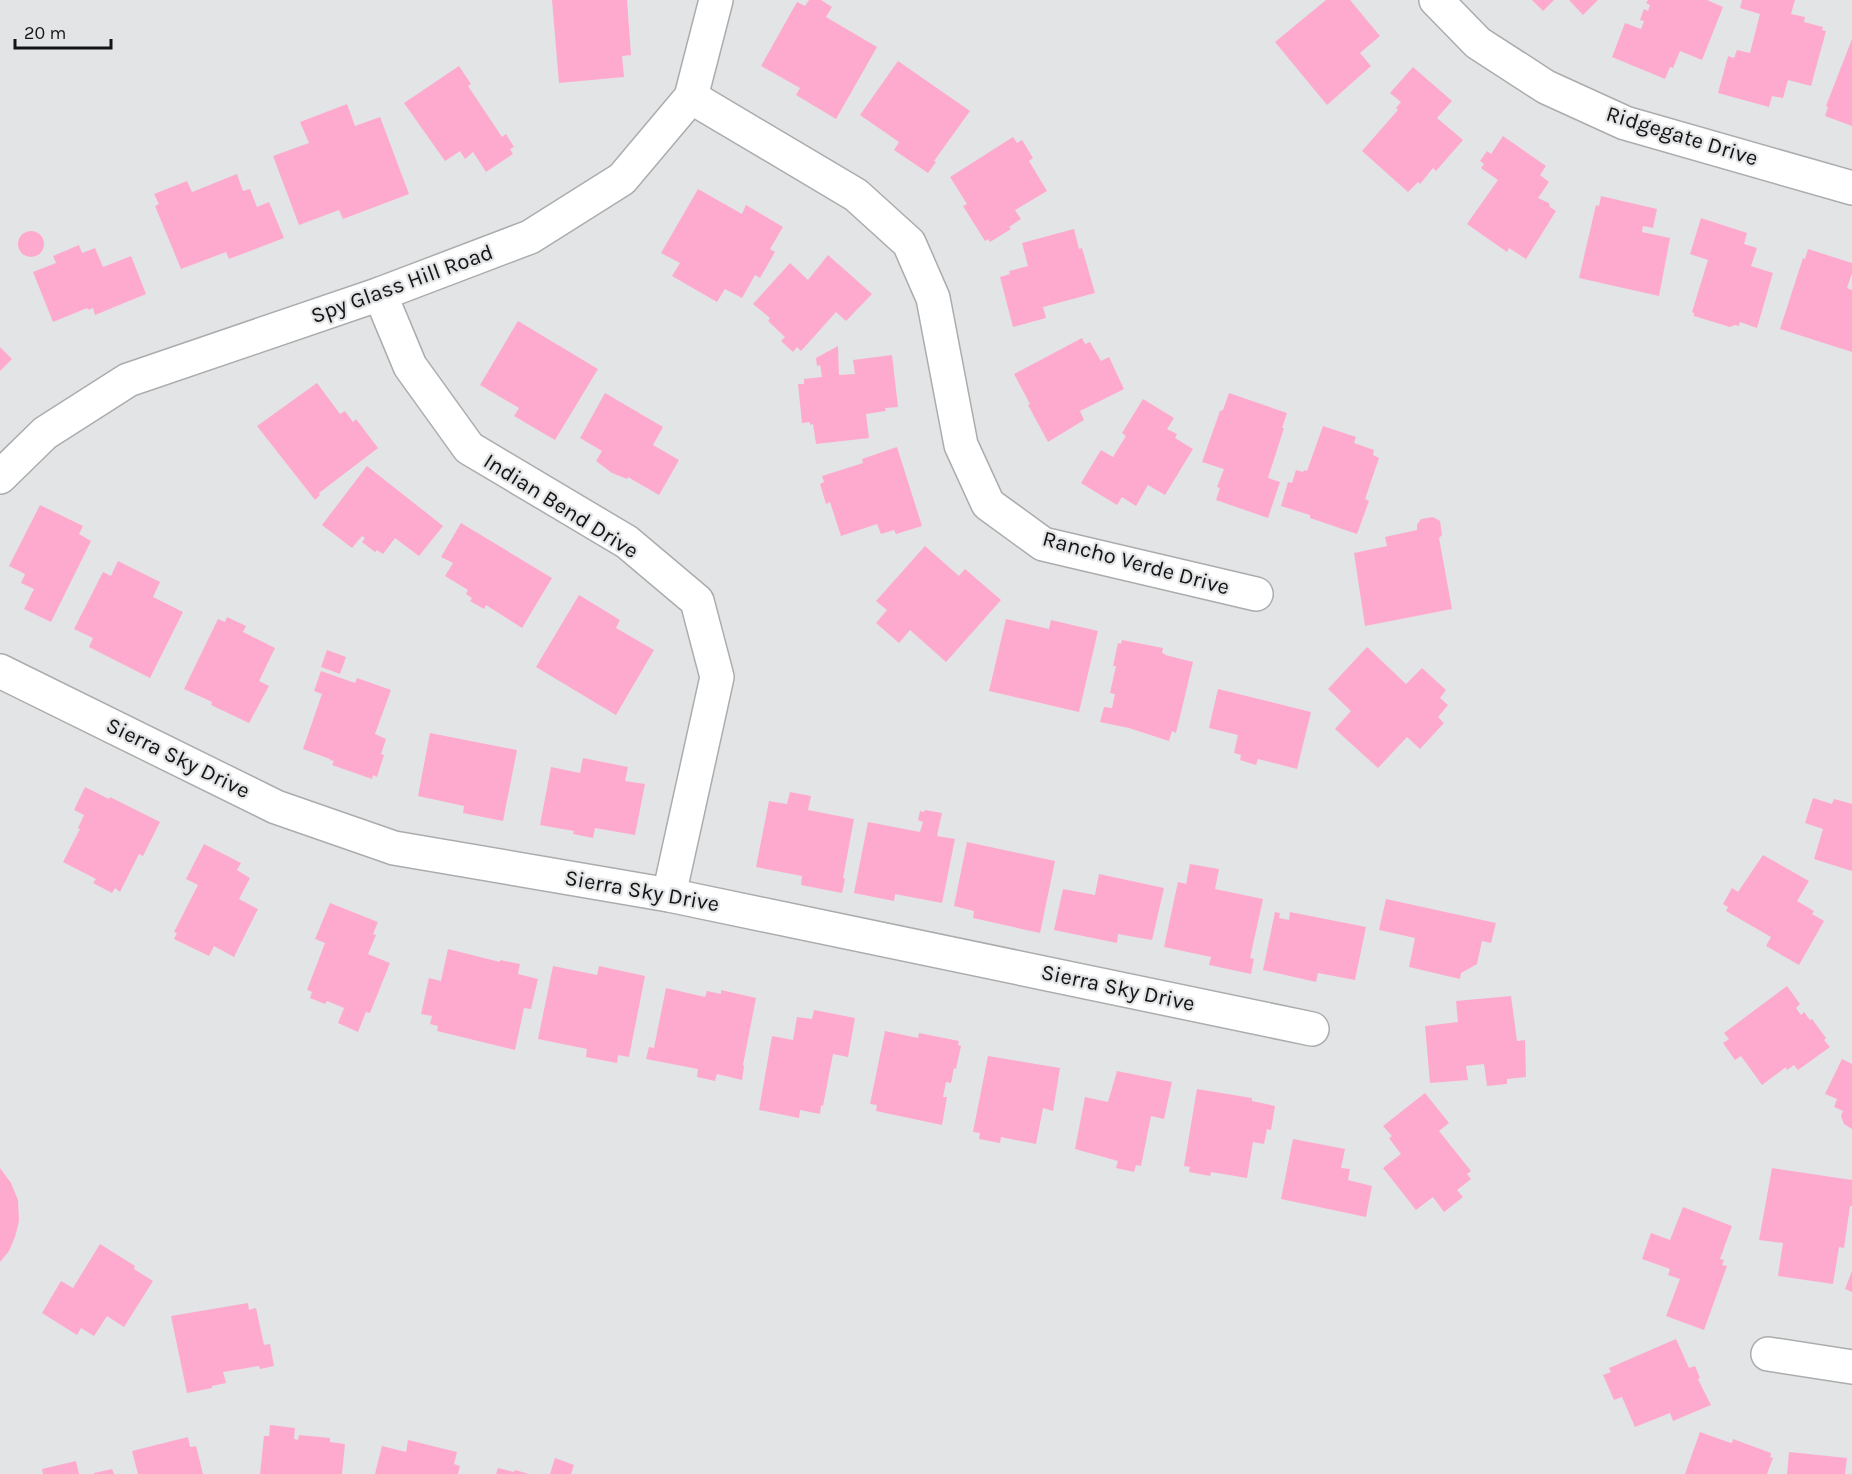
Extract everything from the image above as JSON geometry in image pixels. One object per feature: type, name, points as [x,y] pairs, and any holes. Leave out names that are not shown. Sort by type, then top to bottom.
[{"type":"street","name":"Spy Glass Hill Road","points":[[0,477],[45,434],[128,380],[380,294],[530,237],[622,179],[691,97],[716,0]]},
{"type":"street","name":"Ridgegate Drive","points":[[1437,0],[1478,43],[1546,87],[1625,123],[1852,188]]},
{"type":"street","name":"Rancho Verde Drive","points":[[691,97],[856,195],[909,243],[933,298],[961,445],[988,504],[1043,544],[1256,594]]},
{"type":"street","name":"Indian Bend Drive","points":[[380,294],[410,366],[469,448],[627,542],[697,601],[717,677],[669,895]]},
{"type":"street","name":"Sierra Sky Drive","points":[[0,670],[276,807],[394,848],[669,895],[1312,1029]]},
{"type":"street","points":[[1768,1354],[1852,1366]]},
{"type":"building","points":[[552,0],[627,0],[631,55],[622,56],[624,77],[559,83]]},
{"type":"building","points":[[809,0],[821,0],[832,7],[826,17],[877,47],[836,119],[796,95],[800,88],[761,66],[797,2],[805,6]]},
{"type":"building","points":[[1326,0],[1350,0],[1380,36],[1360,53],[1371,66],[1327,105],[1275,42]]},
{"type":"building","points":[[1532,0],[1554,0],[1543,11]]},
{"type":"building","points":[[1569,0],[1598,0],[1583,15]]},
{"type":"building","points":[[1648,0],[1707,0],[1723,7],[1702,60],[1680,51],[1673,68],[1670,67],[1665,79],[1612,57],[1625,23],[1641,29],[1644,21],[1640,20],[1644,9],[1648,11],[1650,5],[1646,3]]},
{"type":"building","points":[[1742,0],[1795,0],[1791,14],[1805,17],[1804,22],[1823,27],[1822,30],[1826,31],[1811,86],[1788,80],[1783,98],[1772,96],[1769,107],[1718,93],[1728,56],[1734,58],[1737,50],[1750,53],[1760,14],[1740,8]]},
{"type":"building","points":[[1852,39],[1852,126],[1825,116],[1828,107],[1826,106]]},
{"type":"building","points":[[898,61],[970,111],[928,173],[894,150],[899,142],[860,115]]},
{"type":"building","points":[[459,66],[471,84],[468,86],[502,137],[506,134],[514,147],[510,149],[513,154],[486,172],[473,152],[465,159],[460,151],[445,161],[404,103]]},
{"type":"building","points":[[1413,67],[1452,101],[1437,118],[1463,140],[1436,171],[1433,168],[1420,184],[1418,182],[1408,192],[1362,151],[1398,110],[1396,108],[1401,102],[1390,93]]},
{"type":"building","points":[[347,104],[355,126],[380,117],[409,194],[343,219],[339,210],[299,225],[273,156],[309,143],[300,122]]},
{"type":"building","points":[[1503,136],[1546,166],[1540,175],[1549,182],[1538,198],[1549,203],[1550,207],[1556,211],[1526,259],[1509,248],[1507,252],[1467,224],[1498,180],[1481,168],[1484,164],[1480,161],[1487,151],[1491,154]]},
{"type":"building","points":[[1013,137],[1017,143],[1022,140],[1033,158],[1029,161],[1047,191],[1015,210],[1021,219],[1009,227],[1011,229],[990,242],[988,239],[985,241],[963,206],[967,204],[950,177]]},
{"type":"building","points":[[237,174],[243,191],[250,189],[257,207],[269,202],[284,238],[229,259],[226,252],[181,269],[155,206],[159,204],[154,194],[187,181],[192,192]]},
{"type":"building","points":[[698,189],[742,214],[746,205],[783,227],[770,249],[775,252],[760,278],[755,275],[742,298],[725,289],[717,302],[672,276],[680,263],[661,253]]},
{"type":"building","points":[[1601,196],[1657,209],[1653,228],[1643,226],[1642,232],[1670,238],[1659,296],[1579,278],[1596,205],[1599,206]]},
{"type":"building","points":[[1701,218],[1747,233],[1744,244],[1757,248],[1751,266],[1773,273],[1757,328],[1740,322],[1739,326],[1730,327],[1694,316],[1692,312],[1708,260],[1690,254]]},
{"type":"building","points":[[1074,229],[1095,293],[1043,307],[1046,318],[1013,327],[1000,277],[1010,274],[1009,271],[1028,266],[1022,243]]},
{"type":"building","points":[[31,231],[40,235],[44,244],[40,253],[31,257],[22,253],[18,244],[22,235]]},
{"type":"building","points":[[79,245],[82,253],[95,248],[103,267],[131,256],[146,294],[95,315],[93,308],[88,310],[87,308],[53,322],[33,272],[56,263],[53,256]]},
{"type":"building","points":[[1808,249],[1852,263],[1852,273],[1847,288],[1852,290],[1852,352],[1780,329]]},
{"type":"building","points":[[828,255],[872,294],[846,321],[836,312],[801,351],[797,347],[793,352],[781,341],[785,337],[768,321],[770,318],[753,304],[790,263],[808,280]]},
{"type":"building","points":[[518,321],[598,369],[555,440],[514,416],[519,408],[480,385]]},
{"type":"building","points":[[1082,338],[1085,344],[1090,342],[1101,361],[1109,357],[1124,389],[1080,411],[1084,420],[1048,442],[1014,374]]},
{"type":"building","points":[[838,346],[839,375],[855,374],[853,360],[892,355],[898,407],[885,408],[886,411],[866,414],[869,438],[816,444],[813,424],[802,423],[798,384],[804,384],[804,379],[822,377],[816,358]]},
{"type":"building","points":[[0,347],[12,359],[0,371]]},
{"type":"building","points":[[317,383],[340,414],[345,411],[353,422],[356,419],[378,448],[319,493],[320,495],[315,500],[257,426]]},
{"type":"building","points":[[605,393],[663,427],[653,445],[679,460],[659,495],[628,477],[627,479],[612,473],[596,461],[602,451],[580,438]]},
{"type":"building","points":[[1229,393],[1287,413],[1268,478],[1280,482],[1268,518],[1216,500],[1220,488],[1217,487],[1224,469],[1202,462],[1220,411],[1223,410]]},
{"type":"building","points":[[1143,399],[1174,418],[1167,429],[1177,434],[1175,438],[1193,449],[1165,495],[1148,485],[1136,506],[1122,497],[1117,505],[1081,483],[1101,450],[1113,457],[1126,436],[1122,433]]},
{"type":"building","points":[[1323,426],[1356,437],[1354,443],[1374,450],[1373,455],[1379,458],[1365,499],[1369,501],[1357,534],[1281,506],[1288,482],[1292,483],[1296,470],[1307,471]]},
{"type":"building","points":[[897,447],[922,526],[896,534],[894,530],[881,534],[877,524],[841,536],[830,502],[826,504],[820,484],[824,482],[822,476],[863,463],[862,459]]},
{"type":"building","points":[[367,466],[443,526],[419,556],[395,538],[383,554],[377,550],[375,552],[362,542],[365,538],[362,536],[352,548],[322,525]]},
{"type":"building","points":[[40,505],[83,526],[79,534],[91,541],[51,622],[24,609],[34,589],[21,583],[25,574],[9,566]]},
{"type":"building","points":[[1433,517],[1440,521],[1442,535],[1439,538],[1452,609],[1365,626],[1354,553],[1387,546],[1385,537],[1417,530],[1421,519]]},
{"type":"building","points":[[461,523],[552,578],[522,628],[486,605],[484,609],[470,601],[472,598],[466,594],[468,590],[445,576],[453,563],[441,557]]},
{"type":"building","points":[[925,546],[959,576],[965,569],[1001,600],[946,662],[910,630],[899,643],[876,623],[887,610],[876,601]]},
{"type":"building","points":[[118,561],[160,582],[153,597],[183,612],[150,678],[89,647],[93,638],[74,629],[103,572],[111,576]]},
{"type":"building","points":[[579,595],[620,620],[616,628],[654,650],[616,715],[536,667]]},
{"type":"building","points":[[227,617],[246,626],[243,632],[275,648],[259,681],[269,686],[249,723],[184,689],[218,619],[225,622]]},
{"type":"building","points":[[1006,619],[1049,629],[1051,620],[1098,631],[1079,712],[989,691]]},
{"type":"building","points":[[1122,640],[1163,648],[1162,653],[1165,655],[1193,662],[1176,733],[1172,731],[1169,741],[1129,728],[1100,722],[1104,707],[1112,708],[1115,694],[1110,693],[1116,666],[1113,666],[1118,643],[1121,644]]},
{"type":"building","points":[[1367,647],[1406,684],[1422,668],[1446,690],[1440,698],[1448,705],[1438,717],[1444,723],[1420,749],[1407,737],[1378,768],[1335,729],[1351,711],[1328,689]]},
{"type":"building","points":[[327,650],[346,657],[340,674],[321,667]]},
{"type":"building","points":[[321,671],[355,683],[357,678],[391,690],[375,734],[386,739],[377,777],[373,775],[372,779],[332,765],[334,761],[303,749],[322,694],[314,691]]},
{"type":"building","points":[[1218,689],[1311,712],[1297,769],[1258,759],[1256,765],[1240,760],[1241,755],[1234,753],[1238,735],[1209,728]]},
{"type":"building","points":[[430,733],[517,750],[503,821],[463,813],[464,806],[418,796]]},
{"type":"building","points":[[583,758],[628,767],[625,781],[645,784],[635,835],[595,828],[593,838],[573,834],[574,831],[540,825],[551,767],[580,773]]},
{"type":"building","points":[[85,787],[160,822],[143,856],[139,854],[120,892],[115,888],[112,893],[93,883],[96,879],[63,862],[80,829],[78,828],[84,815],[74,810]]},
{"type":"building","points":[[790,792],[811,796],[808,810],[854,819],[842,893],[801,885],[802,876],[756,867],[769,801],[787,804]]},
{"type":"building","points":[[1813,798],[1832,804],[1834,799],[1852,804],[1852,871],[1814,859],[1823,829],[1805,823]]},
{"type":"building","points":[[920,811],[942,813],[937,836],[955,839],[942,903],[895,894],[894,901],[854,893],[868,822],[920,832],[923,822],[918,820]]},
{"type":"building","points":[[967,842],[1055,861],[1040,933],[973,918],[974,911],[954,906]]},
{"type":"building","points":[[204,844],[241,863],[237,870],[250,878],[239,899],[258,909],[234,957],[214,946],[209,956],[174,939],[177,933],[174,932],[198,885],[186,879]]},
{"type":"building","points":[[1763,855],[1809,881],[1797,901],[1814,911],[1812,914],[1824,921],[1799,965],[1766,946],[1771,937],[1726,911],[1728,907],[1723,904],[1732,888],[1738,892]]},
{"type":"building","points":[[1190,864],[1219,869],[1215,889],[1263,899],[1250,958],[1254,959],[1251,974],[1209,965],[1211,957],[1164,947],[1178,882],[1186,884]]},
{"type":"building","points":[[1099,874],[1164,888],[1152,940],[1118,934],[1117,943],[1054,930],[1063,889],[1095,895]]},
{"type":"building","points":[[1386,899],[1496,923],[1491,943],[1482,941],[1477,964],[1461,973],[1460,979],[1409,967],[1415,938],[1379,930]]},
{"type":"building","points":[[330,903],[378,922],[373,934],[376,935],[368,954],[390,963],[370,1013],[366,1012],[358,1032],[338,1023],[344,1008],[327,1001],[325,1004],[310,998],[312,992],[307,990],[325,943],[315,939]]},
{"type":"building","points":[[1275,912],[1280,913],[1279,918],[1289,920],[1290,912],[1366,927],[1355,980],[1318,973],[1316,982],[1263,970]]},
{"type":"building","points":[[448,949],[500,962],[500,960],[520,964],[518,974],[538,979],[531,1009],[524,1008],[515,1050],[437,1031],[438,1026],[430,1024],[432,1016],[421,1014],[429,978],[441,981]]},
{"type":"building","points":[[553,966],[597,975],[599,966],[645,976],[629,1057],[618,1055],[617,1063],[586,1057],[587,1049],[538,1039]]},
{"type":"building","points":[[1787,986],[1800,1004],[1796,1008],[1801,1015],[1804,1012],[1810,1020],[1812,1019],[1830,1047],[1798,1070],[1794,1065],[1787,1070],[1786,1067],[1762,1085],[1741,1056],[1735,1060],[1723,1043],[1729,1039],[1724,1033]]},
{"type":"building","points":[[666,988],[705,997],[707,991],[721,994],[721,990],[756,998],[742,1080],[717,1074],[715,1081],[697,1077],[698,1069],[646,1059],[649,1047],[654,1048]]},
{"type":"building","points":[[1511,996],[1517,1041],[1525,1040],[1526,1077],[1507,1079],[1507,1084],[1487,1086],[1484,1064],[1466,1066],[1468,1080],[1430,1083],[1425,1026],[1458,1022],[1456,1001]]},
{"type":"building","points":[[814,1010],[855,1018],[848,1057],[833,1054],[820,1114],[800,1110],[799,1118],[759,1110],[772,1036],[793,1040],[797,1017],[812,1019]]},
{"type":"building","points":[[885,1031],[918,1038],[919,1033],[959,1041],[958,1045],[961,1046],[956,1069],[954,1068],[951,1083],[946,1082],[943,1097],[947,1097],[942,1125],[876,1111],[877,1105],[870,1104]]},
{"type":"building","points":[[988,1056],[1060,1068],[1053,1111],[1043,1108],[1036,1144],[1001,1137],[1000,1143],[979,1139],[980,1133],[973,1132]]},
{"type":"building","points":[[1842,1059],[1852,1064],[1852,1129],[1844,1124],[1841,1116],[1843,1111],[1834,1107],[1837,1099],[1825,1094]]},
{"type":"building","points":[[1117,1071],[1172,1082],[1164,1119],[1151,1116],[1141,1166],[1136,1165],[1134,1172],[1116,1168],[1118,1161],[1075,1149],[1085,1097],[1108,1102]]},
{"type":"building","points":[[1197,1089],[1252,1098],[1252,1101],[1275,1106],[1271,1130],[1267,1129],[1264,1144],[1253,1142],[1247,1178],[1211,1172],[1210,1176],[1189,1172],[1190,1167],[1184,1166]]},
{"type":"building","points":[[1425,1093],[1449,1123],[1439,1131],[1471,1171],[1467,1174],[1471,1179],[1457,1190],[1463,1197],[1444,1212],[1433,1197],[1416,1210],[1383,1168],[1401,1154],[1389,1138],[1392,1136],[1383,1126]]},
{"type":"building","points":[[1293,1139],[1345,1149],[1341,1168],[1350,1169],[1348,1180],[1372,1186],[1366,1217],[1281,1199]]},
{"type":"building","points":[[0,1168],[11,1183],[18,1200],[19,1221],[9,1251],[0,1262]]},
{"type":"building","points":[[1772,1168],[1852,1180],[1852,1206],[1850,1206],[1844,1248],[1839,1247],[1833,1284],[1778,1276],[1783,1243],[1759,1240]]},
{"type":"building","points":[[1683,1207],[1732,1226],[1720,1259],[1724,1260],[1722,1265],[1727,1266],[1704,1330],[1666,1316],[1680,1279],[1668,1275],[1670,1269],[1642,1259],[1651,1233],[1670,1240]]},
{"type":"building","points":[[100,1244],[135,1266],[134,1269],[153,1281],[124,1327],[107,1316],[94,1336],[81,1328],[77,1335],[42,1313],[61,1281],[73,1288]]},
{"type":"building","points":[[1852,1271],[1852,1292],[1845,1289]]},
{"type":"building","points":[[248,1303],[249,1310],[256,1308],[264,1345],[270,1344],[274,1366],[223,1372],[226,1383],[187,1393],[171,1316]]},
{"type":"building","points":[[1676,1339],[1689,1368],[1695,1366],[1700,1378],[1698,1379],[1711,1405],[1673,1421],[1670,1413],[1635,1427],[1622,1397],[1614,1400],[1603,1375],[1611,1372],[1609,1368]]},
{"type":"building","points":[[270,1425],[295,1428],[294,1439],[298,1440],[299,1435],[330,1438],[330,1442],[345,1444],[342,1474],[260,1474],[264,1436],[269,1436]]},
{"type":"building","points":[[1700,1432],[1732,1443],[1733,1439],[1771,1453],[1770,1457],[1773,1458],[1767,1474],[1685,1474]]},
{"type":"building","points":[[188,1437],[190,1447],[196,1446],[203,1474],[138,1474],[132,1451]]},
{"type":"building","points":[[408,1440],[457,1452],[454,1464],[460,1466],[458,1474],[375,1474],[382,1446],[406,1452]]},
{"type":"building","points":[[1789,1452],[1847,1458],[1845,1474],[1787,1474]]},
{"type":"building","points":[[555,1458],[574,1465],[571,1474],[550,1474]]},
{"type":"building","points":[[76,1461],[79,1474],[43,1474],[42,1469]]},
{"type":"building","points":[[498,1468],[514,1472],[515,1470],[529,1474],[496,1474]]},
{"type":"building","points":[[112,1469],[114,1474],[94,1474],[94,1473]]}]
